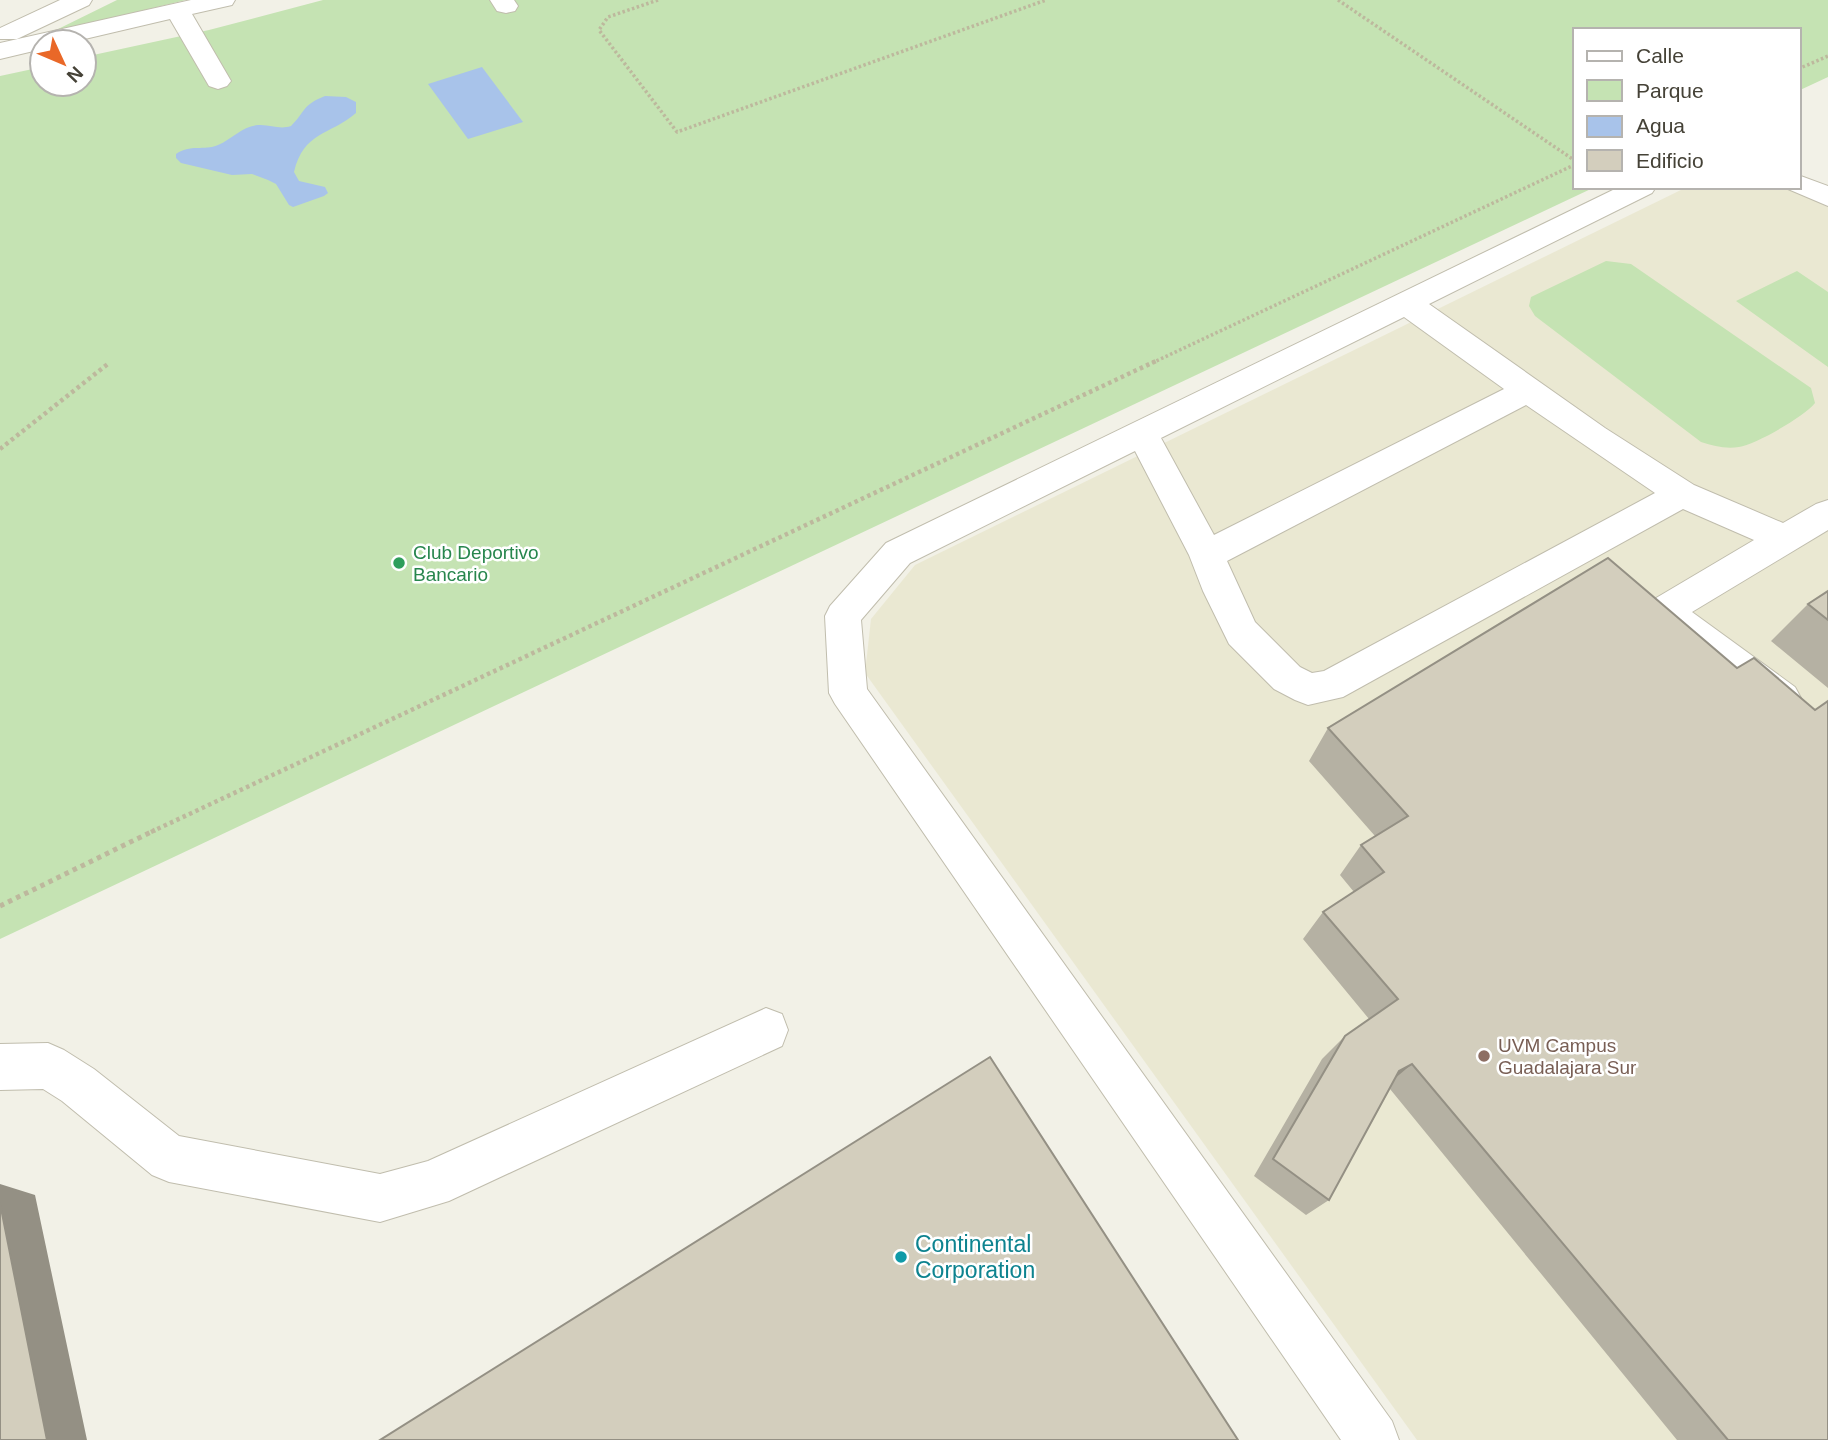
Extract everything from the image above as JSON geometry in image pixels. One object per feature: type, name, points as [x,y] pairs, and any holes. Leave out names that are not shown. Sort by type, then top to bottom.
[{"type":"street","points":[[0,20],[41,0]]},
{"type":"street","points":[[0,38],[80,0]]},
{"type":"street","points":[[0,51],[223,0]]},
{"type":"street","points":[[178,12],[218,80]]},
{"type":"street","points":[[1800,184],[1828,197]]},
{"type":"street","points":[[1373,1440],[848,693],[843,616],[898,552],[1638,189]]},
{"type":"street","points":[[1406,303],[1593,436],[1682,494],[1785,539]]},
{"type":"street","points":[[1207,555],[1528,390]]},
{"type":"street","points":[[1142,433],[1207,555],[1242,633],[1287,678],[1308,689],[1330,686],[1682,494]]},
{"type":"street","points":[[1664,611],[1828,513]]},
{"type":"street","points":[[1584,548],[1784,700]]},
{"type":"street","points":[[0,1067],[48,1066],[78,1084],[169,1158],[380,1198],[432,1184],[766,1030]]},
{"type":"path","points":[[658,0],[608,17],[599,30],[677,132],[1046,0]]},
{"type":"path","points":[[1339,0],[1573,162]]},
{"type":"path","points":[[1800,68],[1828,56]]},
{"type":"path","points":[[0,906],[98,857],[1573,163]]},
{"type":"path","points":[[0,449],[109,363]]},
{"type":"shaded area","name":"UVM Campus Guadalajara Sur","points":[[1683,189],[1793,189],[1828,207],[1828,1440],[1417,1440],[865,673],[871,619],[915,565]]},
{"type":"green space","points":[[117,0],[186,0],[71,28],[60,28]]},
{"type":"green space","name":"Club Deportivo Bancario","points":[[323,0],[1828,0],[1828,77],[1800,90],[1800,28],[1573,28],[1573,189],[1591,189],[0,939],[0,76],[28,70],[28,98],[98,98],[98,54],[209,30]]},
{"type":"green space","points":[[1606,261],[1631,264],[1811,388],[1815,403],[1791,422],[1746,445],[1724,447],[1701,442],[1535,316],[1529,306],[1531,297]]},
{"type":"green space","points":[[1797,271],[1828,292],[1828,367],[1736,301]]},
{"type":"water","points":[[482,67],[523,122],[468,139],[428,84]]},
{"type":"water","points":[[325,96],[346,97],[356,102],[356,113],[311,141],[298,159],[294,172],[299,181],[325,187],[328,193],[324,196],[293,207],[276,184],[268,180],[252,174],[232,175],[181,163],[176,158],[176,154],[181,151],[218,145],[253,126],[291,126],[308,105]]},
{"type":"building","points":[[1608,558],[1737,668],[1754,658],[1815,710],[1828,701],[1828,1440],[1728,1440],[1412,1064],[1399,1071],[1329,1200],[1273,1159],[1345,1036],[1398,999],[1323,912],[1384,872],[1361,845],[1408,816],[1328,728]]},
{"type":"building","points":[[1828,591],[1828,620],[1808,604]]},
{"type":"building","name":"Continental Corporation","points":[[990,1057],[1238,1440],[380,1440]]},
{"type":"building","points":[[0,1203],[47,1440],[0,1440]]},
{"type":"place","name":"Club Deportivo Bancario","points":[[399,563]]},
{"type":"place","name":"UVM Campus Guadalajara Sur","points":[[1484,1056]]},
{"type":"place","name":"Continental Corporation","points":[[901,1257]]}]
